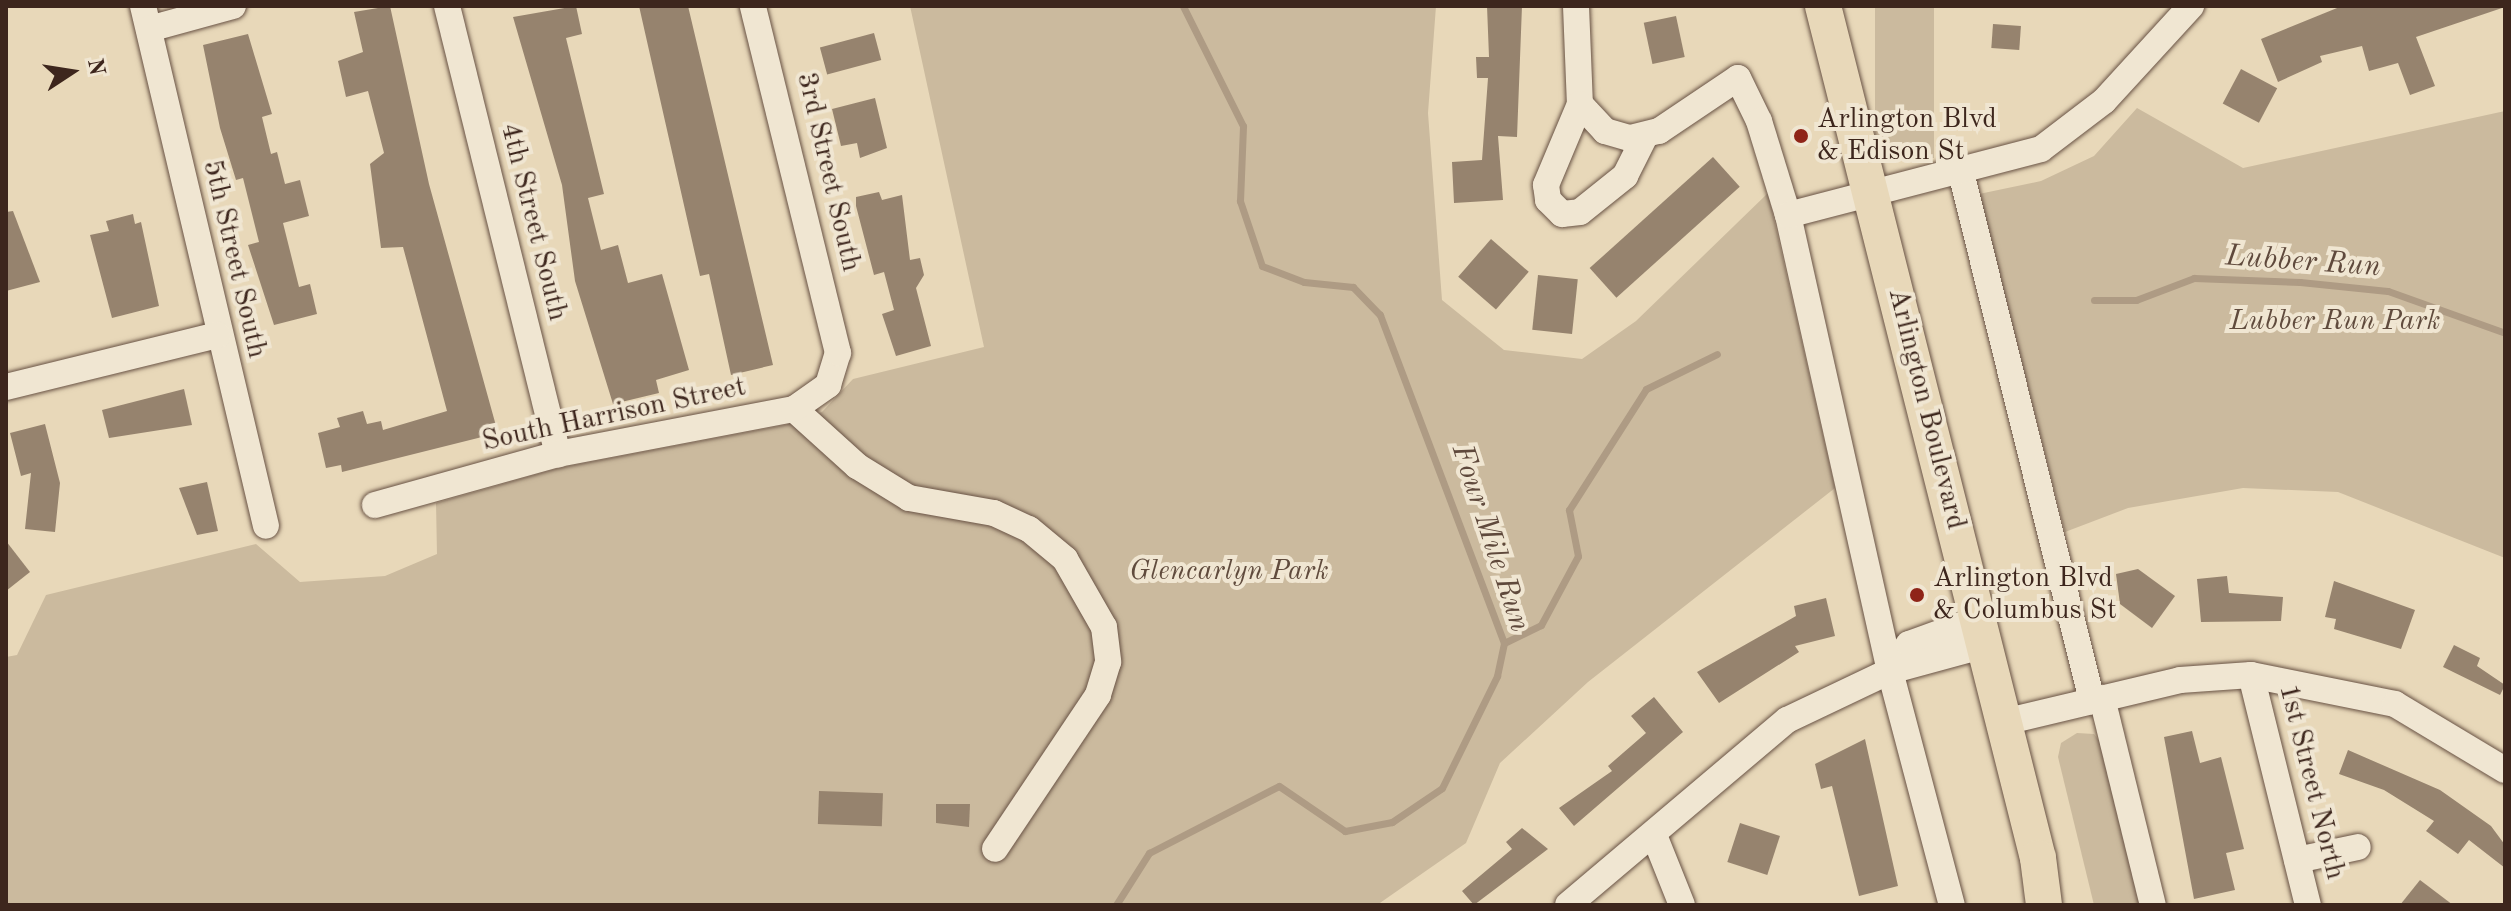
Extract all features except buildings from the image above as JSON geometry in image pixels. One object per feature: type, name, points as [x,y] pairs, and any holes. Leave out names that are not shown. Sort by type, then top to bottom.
[{"type":"highway","name":"Arlington Boulevard","points":[[1823,6],[2038,858],[2044,905]]},
{"type":"highway","name":"Arlington Boulevard","points":[[2038,858],[2058,905]]},
{"type":"street","points":[[146,17],[233,6]]},
{"type":"street","name":"4th Street South","points":[[447,6],[558,454]]},
{"type":"street","name":"3rd Street South","points":[[753,6],[838,353]]},
{"type":"street","points":[[1576,6],[1580,104],[1546,185],[1548,200],[1562,214],[1580,212],[1625,176],[1645,136]]},
{"type":"street","points":[[1788,215],[2031,153],[2076,127],[2191,6]]},
{"type":"street","name":"5th Street South","points":[[146,17],[218,335],[266,526]]},
{"type":"street","points":[[1580,104],[1616,137],[1645,136],[1738,78],[1788,215],[1890,671],[1952,905]]},
{"type":"street","points":[[1961,172],[2153,905]]},
{"type":"street","points":[[6,387],[218,335]]},
{"type":"street","name":"South Harrison Street","points":[[375,505],[558,454],[794,409],[828,385],[838,353]]},
{"type":"street","points":[[794,409],[857,466],[909,498],[994,513],[1029,529],[1065,559],[1095,607],[1108,662],[1098,695],[995,849]]},
{"type":"street","points":[[1568,905],[1654,835],[1775,728],[1890,671],[1981,632]]},
{"type":"street","points":[[2004,722],[2097,700],[2251,675],[2395,704],[2505,770]]},
{"type":"street","name":"1st Street North","points":[[2251,675],[2308,905]]},
{"type":"street","points":[[1654,835],[1682,905]]},
{"type":"street","points":[[2297,860],[2358,847]]},
{"type":"green space","name":"Glencarlyn Park","points":[[910,6],[1436,6],[1428,113],[1442,300],[1504,350],[1582,359],[1636,321],[1768,193],[1835,488],[1588,682],[1500,763],[1466,843],[1377,905],[6,905],[6,657],[17,655],[46,595],[256,544],[300,582],[385,576],[437,554],[436,503],[559,468],[785,425],[822,412],[853,379],[984,347]]},
{"type":"green space","points":[[1875,6],[1934,6],[1934,158],[1875,158]]},
{"type":"green space","name":"Lubber Run Park","points":[[2137,108],[2243,168],[2505,111],[2505,558],[2338,492],[2243,488],[2128,508],[2065,532],[1979,194],[2041,181],[2094,156]]},
{"type":"green space","points":[[2077,733],[2094,734],[2103,746],[2145,905],[2094,905],[2058,757],[2061,743]]},
{"type":"waterway","name":"Four Mile Run","points":[[1116,905],[1149,853],[1279,786],[1345,831],[1392,822],[1442,788],[1497,676],[1504,643],[1380,315],[1353,287],[1304,282],[1262,266],[1240,201],[1243,126],[1183,6]]},
{"type":"waterway","name":"Lubber Run","points":[[2094,300],[2136,300],[2194,278],[2300,282],[2388,291],[2505,333]]},
{"type":"waterway","name":"Lubber Run","points":[[1504,643],[1541,625],[1578,556],[1569,510],[1646,389],[1717,354]]},
{"type":"place","name":"Arlington Blvd & Edison St","points":[[1801,136]]},
{"type":"place","name":"Arlington Blvd & Columbus St","points":[[1917,595]]}]
